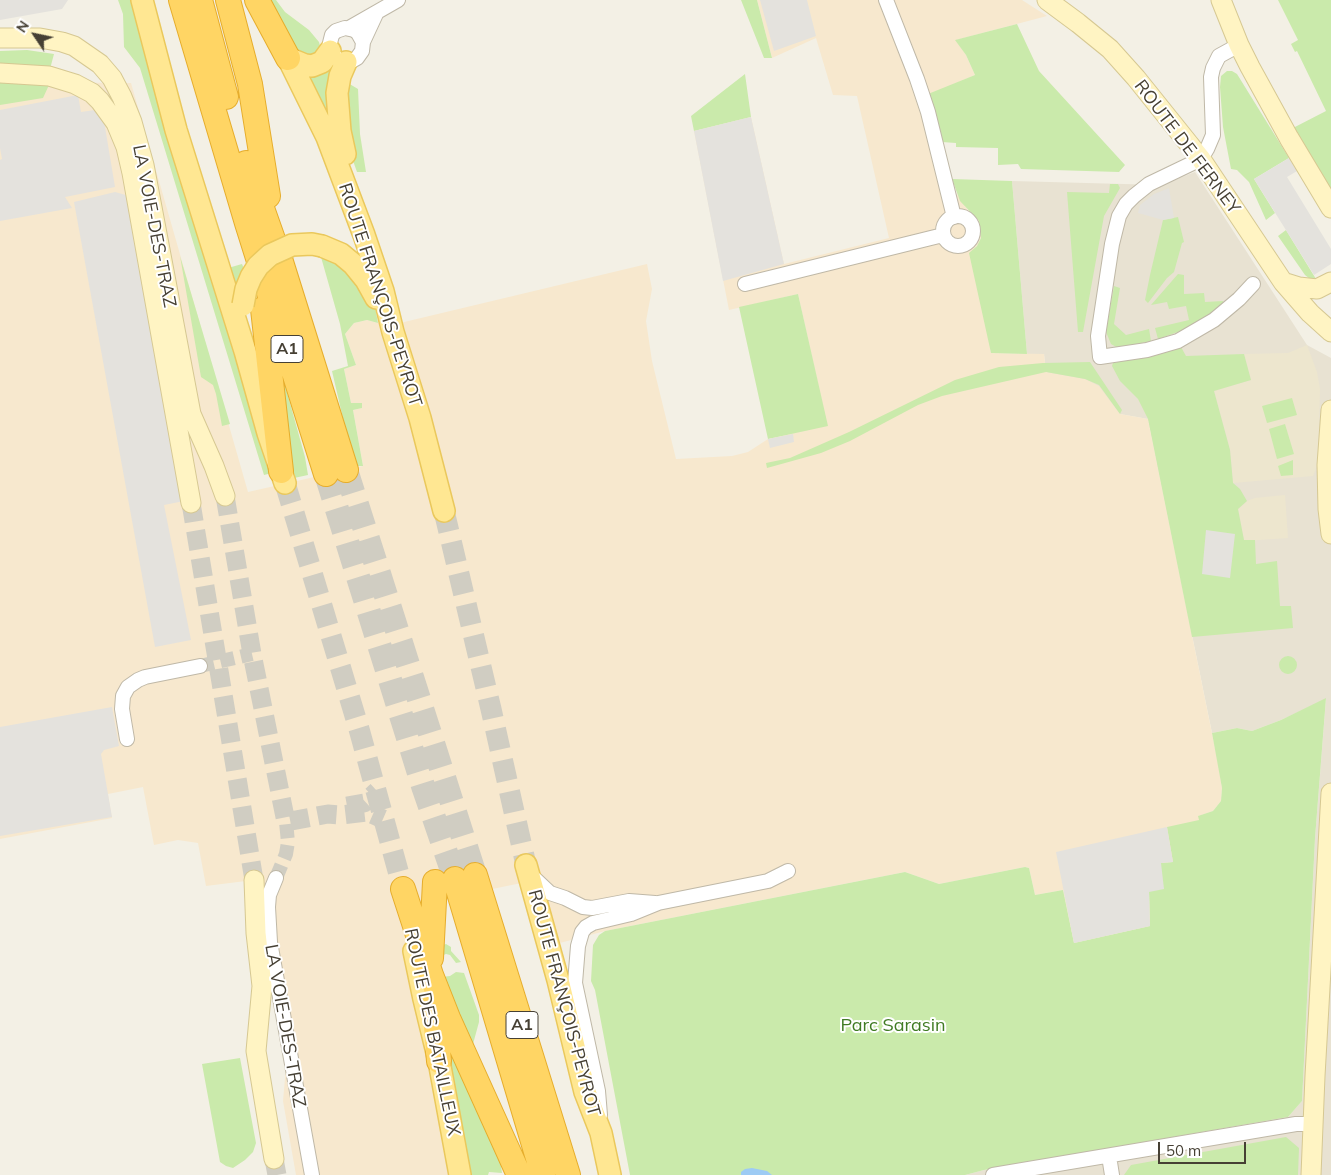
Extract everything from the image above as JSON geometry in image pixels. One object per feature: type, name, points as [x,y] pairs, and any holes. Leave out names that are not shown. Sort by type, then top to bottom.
[{"type":"highway","name":"A1","points":[[181,0],[247,223],[336,472],[276,247],[252,184],[232,120],[200,0]]},
{"type":"highway","points":[[228,0],[250,84],[276,247]]},
{"type":"highway","points":[[257,0],[288,58]]},
{"type":"highway","points":[[247,223],[264,318],[283,477]]},
{"type":"highway","name":"A1","points":[[455,879],[544,1175]]},
{"type":"highway","name":"A1","points":[[455,879],[568,1175]]},
{"type":"highway","points":[[439,1061],[431,975],[455,879]]},
{"type":"highway","points":[[403,889],[431,975],[448,1018],[519,1175]]},
{"type":"main road","points":[[142,0],[176,130],[283,477]]},
{"type":"main road","points":[[288,58],[312,66],[338,56],[340,76],[337,93],[339,124],[364,234]]},
{"type":"main road","name":"ROUTE FRANÇOIS-PEYROT","points":[[288,58],[327,137],[364,234],[383,291],[393,332],[420,418],[444,511]]},
{"type":"main road","points":[[245,351],[242,326],[243,306],[246,289],[251,277],[258,266],[270,254],[292,244],[322,246],[341,254],[362,274],[393,332]]},
{"type":"main road","name":"ROUTE FRANÇOIS-PEYROT","points":[[527,868],[558,980],[585,1092],[601,1133],[610,1175]]},
{"type":"main road","name":"ROUTE DES BATAILLEUX","points":[[403,889],[424,999],[439,1061],[460,1175]]},
{"type":"street","points":[[376,14],[363,42],[360,55],[354,60],[338,56],[330,41],[332,35],[341,28],[349,28],[376,14],[398,0]]},
{"type":"street","points":[[886,0],[924,100],[954,217]]},
{"type":"street","name":"ROUTE DE FERNEY","points":[[1047,0],[1110,49],[1136,78],[1201,159],[1283,282],[1310,313],[1331,332]]},
{"type":"street","points":[[1221,0],[1239,45],[1289,138],[1331,208]]},
{"type":"street","points":[[349,28],[358,33],[363,42]]},
{"type":"street","name":"LA VOIE-DES-TRAZ","points":[[0,38],[47,38],[74,46],[100,64],[112,78],[122,97],[132,122],[144,165],[191,414],[214,466],[224,496]]},
{"type":"street","points":[[1239,45],[1219,56],[1213,68],[1211,77],[1213,135],[1201,159],[1149,184],[1126,204],[1119,216],[1112,244],[1098,329],[1100,357],[1147,350],[1178,341],[1214,320],[1239,299],[1252,284]]},
{"type":"street","points":[[0,74],[49,76],[75,84],[96,97],[111,114],[123,138],[132,173],[191,503]]},
{"type":"street","points":[[954,217],[962,217],[970,223],[973,232],[966,244],[957,246],[948,242],[943,235],[942,231],[946,222],[954,217]]},
{"type":"street","points":[[745,284],[943,235]]},
{"type":"street","points":[[1283,282],[1299,287],[1317,289],[1331,282]]},
{"type":"street","points":[[1331,410],[1327,474],[1331,534]]},
{"type":"street","points":[[126,738],[122,708],[123,696],[132,683],[144,677],[200,666]]},
{"type":"street","points":[[1311,1175],[1312,1124],[1328,896],[1331,793]]},
{"type":"street","name":"ROUTE FRANÇOIS-PEYROT","points":[[527,868],[542,887],[550,893],[583,907],[592,908],[629,901],[658,903]]},
{"type":"street","name":"ROUTE FRANÇOIS-PEYROT","points":[[601,1133],[598,1091],[575,983],[580,940],[586,927],[594,923],[631,914],[658,903],[768,881],[788,871]]},
{"type":"street","name":"LA VOIE-DES-TRAZ","points":[[276,878],[269,895],[270,942],[312,1175]]},
{"type":"street","points":[[254,880],[254,918],[262,986],[256,1051],[274,1158]]},
{"type":"street","points":[[993,1175],[1296,1124],[1312,1124]]},
{"type":"street","points":[[1110,1156],[1112,1175]]},
{"type":"shaded area","points":[[0,0],[68,0],[62,9],[0,20]]},
{"type":"shaded area","points":[[757,0],[1022,0],[1047,16],[956,40],[966,55],[975,75],[929,95],[956,193],[968,210],[979,221],[982,234],[979,243],[974,249],[991,353],[1044,354],[1046,372],[1085,379],[1099,386],[1120,414],[1148,419],[1218,763],[1222,788],[1221,801],[1213,811],[1199,816],[1199,820],[1173,862],[1161,863],[1164,889],[1149,892],[1150,926],[1074,943],[1063,890],[1035,895],[1029,868],[1025,867],[939,884],[905,872],[605,931],[556,944],[536,880],[400,908],[453,1175],[296,1175],[283,1101],[286,1067],[262,943],[254,880],[206,886],[198,843],[178,840],[154,845],[143,787],[108,794],[112,818],[0,839],[0,82],[131,83],[248,492],[363,466],[353,410],[362,408],[362,403],[351,403],[344,369],[356,365],[345,334],[354,323],[367,320],[378,323],[400,323],[647,264],[652,289],[646,321],[652,361],[676,459],[732,456],[748,452],[768,439],[827,425],[798,294],[729,310],[694,131],[751,117],[784,264],[889,238],[857,96],[833,95],[816,38],[772,58]]},
{"type":"shaded area","points":[[760,0],[807,0],[816,36],[774,51]]},
{"type":"shaded area","points":[[78,95],[81,112],[102,109],[115,187],[65,197],[72,208],[0,221],[0,160],[2,159],[0,148],[0,110]]},
{"type":"shaded area","points":[[751,117],[784,264],[723,281],[694,131]]},
{"type":"shaded area","points":[[1289,158],[1297,171],[1287,177],[1331,249],[1331,264],[1314,275],[1254,179]]},
{"type":"shaded area","points":[[1195,172],[1307,345],[1331,358],[1331,1175],[965,1175],[984,1170],[1288,1117],[1302,1101],[1315,838],[1326,699],[1252,731],[1237,728],[1212,733],[1148,419],[1120,414],[1046,372],[1044,354],[1027,354],[1012,181],[1161,185]]},
{"type":"shaded area","points":[[1169,188],[1174,218],[1163,220],[1138,213],[1140,205],[1154,194]]},
{"type":"shaded area","points":[[115,192],[129,196],[184,501],[164,505],[191,640],[155,647],[74,202]]},
{"type":"shaded area","points":[[1307,345],[1317,372],[1320,389],[1318,464],[1313,476],[1233,483],[1230,450],[1214,391],[1251,380],[1244,354],[1288,353]]},
{"type":"shaded area","points":[[793,434],[794,442],[770,448],[768,439]]},
{"type":"shaded area","points":[[1285,495],[1288,538],[1244,541],[1238,509],[1247,501],[1255,498]]},
{"type":"shaded area","points":[[1206,530],[1235,534],[1230,578],[1202,574]]},
{"type":"shaded area","points":[[112,707],[119,746],[104,750],[101,754],[112,817],[0,836],[0,727]]},
{"type":"shaded area","points":[[1167,827],[1173,862],[1161,863],[1164,889],[1149,892],[1150,926],[1074,943],[1056,852]]},
{"type":"green space","points":[[118,0],[135,0],[272,473],[264,475],[140,68],[124,47],[123,14]]},
{"type":"green space","points":[[261,0],[276,0],[285,12],[309,30],[319,42],[321,50],[317,59],[295,56]]},
{"type":"green space","points":[[741,0],[757,0],[772,58],[764,58]]},
{"type":"green space","points":[[1278,0],[1331,0],[1331,191],[1293,128],[1326,111],[1297,51],[1295,52],[1291,44],[1298,40]]},
{"type":"green space","points":[[1017,24],[1039,71],[1125,165],[1119,172],[1021,169],[1018,164],[998,165],[998,148],[956,147],[956,143],[942,142],[928,94],[975,75],[966,55],[955,40]]},
{"type":"green space","points":[[27,50],[54,54],[50,69],[0,66],[0,51]]},
{"type":"green space","points":[[327,66],[336,76],[337,135],[304,74]]},
{"type":"green space","points":[[1227,71],[1237,74],[1289,158],[1254,179],[1275,213],[1266,220],[1249,182],[1237,170],[1231,169],[1223,127],[1220,87],[1221,76]]},
{"type":"green space","points":[[745,74],[751,117],[694,131],[691,116]]},
{"type":"green space","points":[[0,82],[49,85],[43,98],[0,105]]},
{"type":"green space","points":[[348,83],[358,89],[360,134],[366,172],[357,172],[346,141]]},
{"type":"green space","points":[[952,179],[1012,181],[1027,354],[991,353],[969,253],[977,246],[981,238],[979,221],[960,201]]},
{"type":"green space","points":[[1110,184],[1118,184],[1120,188],[1104,216],[1083,332],[1078,332],[1067,192],[1109,193]]},
{"type":"green space","points":[[1178,217],[1184,242],[1182,243],[1174,272],[1167,278],[1148,303],[1145,300],[1163,220]]},
{"type":"green space","points":[[1286,230],[1316,279],[1310,279],[1305,275],[1278,236]]},
{"type":"green space","points":[[319,250],[338,258],[375,307],[378,323],[367,320],[354,323],[345,334],[356,365],[344,369],[351,403],[362,403],[362,408],[353,410],[363,466],[354,466],[332,371],[348,366],[340,324]]},
{"type":"green space","points":[[180,256],[230,424],[222,426],[213,385],[201,377]]},
{"type":"green space","points":[[242,264],[246,274],[237,297],[228,268]]},
{"type":"green space","points":[[1178,274],[1184,275],[1184,294],[1204,293],[1205,302],[1223,301],[1223,305],[1200,324],[1158,339],[1155,328],[1189,320],[1186,306],[1169,309],[1167,302],[1151,305]]},
{"type":"green space","points":[[1114,286],[1120,288],[1114,324],[1126,335],[1149,329],[1151,341],[1118,348],[1111,344],[1106,332]]},
{"type":"green space","points":[[798,294],[828,426],[768,439],[739,307]]},
{"type":"green space","points":[[271,335],[305,457],[308,475],[294,478],[288,454]]},
{"type":"green space","points":[[1181,347],[1186,356],[1244,354],[1251,380],[1214,391],[1230,450],[1233,483],[1240,489],[1247,501],[1238,509],[1244,540],[1255,540],[1256,564],[1277,561],[1280,606],[1291,606],[1293,628],[1192,637],[1148,419],[1138,399],[1120,381],[1112,366],[1113,363]]},
{"type":"green space","points":[[1090,362],[1122,410],[1120,414],[1099,385],[1085,379],[1046,372],[942,396],[918,405],[850,441],[821,453],[767,468],[766,463],[790,458],[849,432],[955,380],[999,367],[1043,363]]},
{"type":"green space","points":[[1292,398],[1297,415],[1267,423],[1262,406]]},
{"type":"green space","points":[[1285,424],[1294,454],[1277,459],[1269,429]]},
{"type":"green space","points":[[1293,460],[1293,475],[1281,476],[1278,466]]},
{"type":"green space","points":[[1288,656],[1296,661],[1297,665],[1292,673],[1288,674],[1280,669],[1279,665],[1284,657]]},
{"type":"green space","name":"Parc Sarasin","points":[[1326,698],[1315,838],[1302,1101],[1288,1117],[984,1170],[965,1175],[630,1175],[595,990],[591,981],[593,945],[599,935],[605,931],[905,872],[939,884],[1025,867],[1029,868],[1035,895],[1063,890],[1074,943],[1150,926],[1149,892],[1161,863],[1173,862],[1167,827],[1199,820],[1198,816],[1213,811],[1221,801],[1222,788],[1212,733],[1237,728],[1252,731],[1281,720]]},
{"type":"green space","points":[[446,944],[451,947],[451,951],[461,962],[456,963],[450,955],[441,956],[441,946]]},
{"type":"green space","points":[[456,972],[464,973],[479,1015],[473,1044],[470,1046],[442,977],[450,976]]},
{"type":"green space","points":[[451,1055],[500,1159],[502,1173],[489,1172],[488,1175],[468,1175],[448,1057]]},
{"type":"green space","points":[[240,1058],[256,1143],[253,1152],[233,1168],[220,1162],[202,1064]]},
{"type":"green space","points":[[1286,1137],[1299,1148],[1298,1175],[1124,1175],[1131,1165]]},
{"type":"water","points":[[752,1168],[767,1171],[772,1175],[741,1175],[741,1172],[745,1169]]},
{"type":"tunnel","points":[[346,470],[475,875]]},
{"type":"tunnel","points":[[326,474],[423,786],[455,879]]},
{"type":"tunnel","points":[[285,483],[359,729],[403,889]]},
{"type":"tunnel","points":[[225,496],[252,654],[286,822],[328,814],[341,815],[367,812],[383,819]]},
{"type":"tunnel","points":[[191,503],[254,880]]},
{"type":"tunnel","points":[[444,511],[526,865]]},
{"type":"tunnel","points":[[200,666],[252,654]]},
{"type":"tunnel","points":[[347,806],[364,803],[377,791]]},
{"type":"tunnel","points":[[276,878],[286,854],[288,842],[286,822]]},
{"type":"tunnel","points":[[274,1159],[277,1175]]}]
